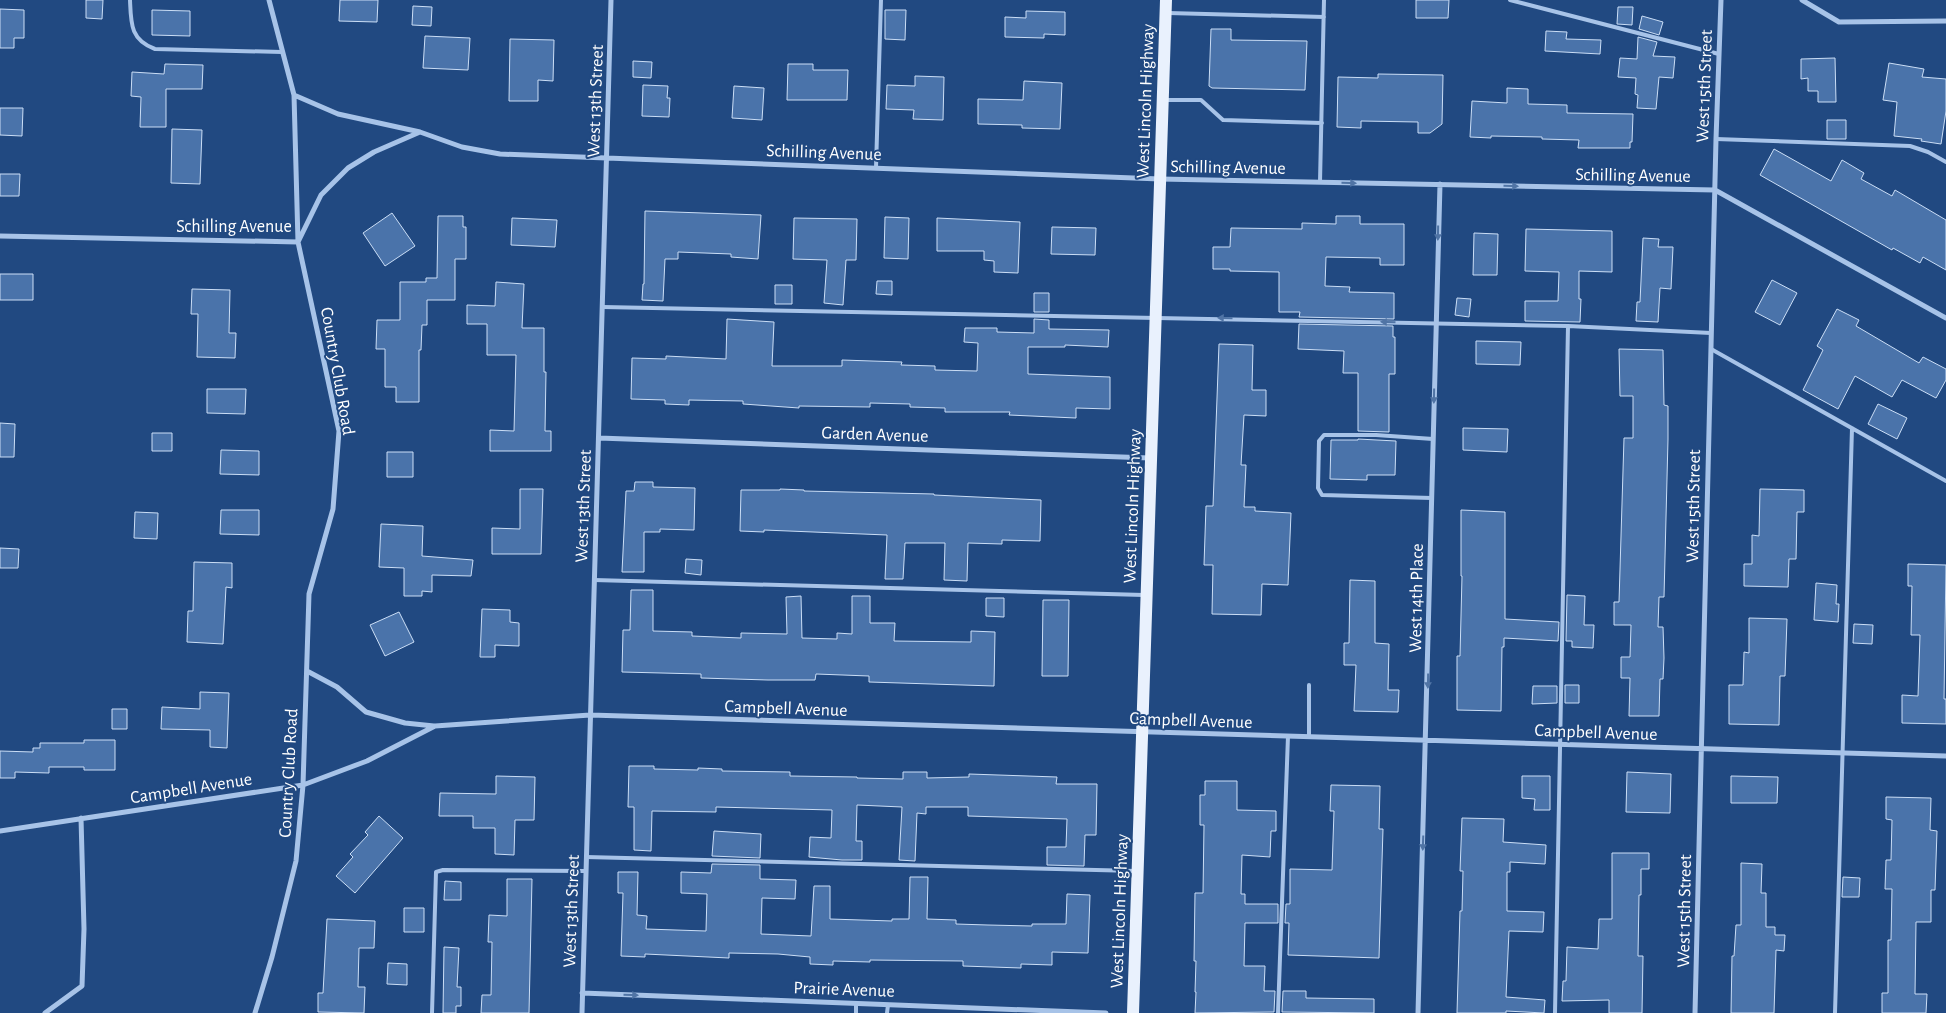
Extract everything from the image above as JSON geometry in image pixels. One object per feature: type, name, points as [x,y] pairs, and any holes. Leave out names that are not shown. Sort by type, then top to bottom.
[{"type":"main road","name":"West Lincoln Highway","points":[[1133,1013],[1166,0]]},
{"type":"street","name":"Country Club Road","points":[[255,1013],[272,957],[296,861],[303,784],[309,594],[333,509],[338,431],[298,242],[294,95],[269,0]]},
{"type":"street","name":"West 13th Street","points":[[582,1013],[612,0]]},
{"type":"street","name":"West 15th Street","points":[[1695,1013],[1721,0]]},
{"type":"street","points":[[1802,0],[1839,22],[1946,21]]},
{"type":"street","name":"Schilling Avenue","points":[[294,95],[338,114],[420,132],[462,147],[500,154],[1160,179],[1715,190],[1946,318]]},
{"type":"street","name":"Schilling Avenue","points":[[0,236],[298,242],[321,195],[348,168],[374,152],[420,132]]},
{"type":"street","name":"West 14th Place","points":[[1418,1013],[1440,184]]},
{"type":"street","name":"Garden Avenue","points":[[598,438],[1151,458]]},
{"type":"street","name":"Campbell Avenue","points":[[307,671],[337,687],[366,712],[405,723],[435,726],[590,715],[1946,756]]},
{"type":"street","name":"Campbell Avenue","points":[[0,831],[303,784],[368,761],[435,726]]},
{"type":"street","points":[[45,1013],[82,986],[84,929],[81,818]]},
{"type":"street","name":"Prairie Avenue","points":[[582,993],[888,1005],[987,1011],[1106,1013]]},
{"type":"lane","points":[[130,0],[133,32],[144,45],[155,50],[282,52]]},
{"type":"lane","points":[[876,168],[881,0]]},
{"type":"lane","points":[[1320,182],[1324,0]]},
{"type":"lane","points":[[1510,0],[1719,54]]},
{"type":"lane","points":[[1165,13],[1324,17]]},
{"type":"lane","points":[[1162,100],[1201,100],[1223,120],[1322,123]]},
{"type":"lane","points":[[1716,139],[1910,146],[1928,152],[1946,162]]},
{"type":"lane","points":[[602,306],[1568,326],[1711,333]]},
{"type":"lane","points":[[1555,1013],[1568,326]]},
{"type":"lane","points":[[1711,349],[1946,481]]},
{"type":"lane","points":[[1835,1013],[1852,428]]},
{"type":"lane","points":[[1432,498],[1322,495],[1318,488],[1319,441],[1324,435],[1376,435],[1433,439]]},
{"type":"lane","points":[[594,580],[1147,595]]},
{"type":"lane","points":[[1309,685],[1309,737]]},
{"type":"lane","points":[[1278,1013],[1288,736]]},
{"type":"lane","points":[[586,857],[1138,871]]},
{"type":"lane","points":[[432,1013],[436,872],[443,870],[586,871]]},
{"type":"lane","points":[[856,1004],[856,1013]]},
{"type":"lane","points":[[887,1013],[888,1005]]},
{"type":"building","points":[[86,0],[103,0],[102,19],[86,18]]},
{"type":"building","points":[[340,0],[378,0],[377,22],[339,21]]},
{"type":"building","points":[[1416,0],[1449,0],[1448,18],[1416,18]]},
{"type":"building","points":[[413,6],[432,7],[431,26],[412,25]]},
{"type":"building","points":[[1618,7],[1633,7],[1632,25],[1617,24]]},
{"type":"building","points":[[0,9],[24,10],[24,38],[14,38],[14,48],[0,48]]},
{"type":"building","points":[[152,10],[190,11],[190,36],[152,35]]},
{"type":"building","points":[[885,10],[906,10],[905,40],[885,39]]},
{"type":"building","points":[[1026,11],[1065,12],[1065,35],[1044,34],[1044,38],[1005,37],[1005,17],[1026,18]]},
{"type":"building","points":[[1642,16],[1663,22],[1659,35],[1639,29]]},
{"type":"building","points":[[1211,29],[1231,29],[1231,40],[1307,41],[1305,90],[1212,88],[1209,86]]},
{"type":"building","points":[[1546,31],[1567,32],[1566,39],[1601,40],[1600,54],[1545,51]]},
{"type":"building","points":[[425,36],[470,38],[468,70],[423,68]]},
{"type":"building","points":[[1638,37],[1657,42],[1653,56],[1675,57],[1673,78],[1659,77],[1656,109],[1637,108],[1638,95],[1635,94],[1636,78],[1618,77],[1620,58],[1637,59]]},
{"type":"building","points":[[510,39],[554,40],[553,81],[538,80],[538,101],[509,101]]},
{"type":"building","points":[[1835,58],[1836,102],[1818,102],[1818,91],[1808,91],[1808,78],[1801,79],[1801,59]]},
{"type":"building","points":[[633,61],[652,62],[651,78],[633,77]]},
{"type":"building","points":[[1889,63],[1924,69],[1922,77],[1946,79],[1946,111],[1941,144],[1921,141],[1922,139],[1894,136],[1897,102],[1883,100]]},
{"type":"building","points":[[165,64],[203,65],[202,89],[166,89],[166,127],[140,127],[141,97],[131,96],[132,72],[164,74]]},
{"type":"building","points":[[788,64],[813,64],[813,70],[848,70],[847,100],[787,100]]},
{"type":"building","points":[[1378,74],[1443,75],[1442,124],[1430,133],[1418,133],[1418,122],[1361,121],[1361,128],[1337,127],[1338,77],[1378,78]]},
{"type":"building","points":[[915,76],[944,77],[943,120],[913,119],[914,110],[886,109],[887,85],[915,86]]},
{"type":"building","points":[[1024,81],[1062,83],[1060,129],[1022,128],[1022,125],[978,124],[978,99],[1023,100]]},
{"type":"building","points":[[643,85],[668,86],[667,98],[670,98],[669,117],[642,116]]},
{"type":"building","points":[[734,86],[764,88],[762,120],[732,118]]},
{"type":"building","points":[[1507,88],[1528,89],[1528,104],[1567,105],[1567,113],[1633,114],[1630,148],[1578,148],[1579,140],[1542,139],[1542,137],[1470,137],[1472,101],[1507,103]]},
{"type":"building","points":[[0,108],[23,108],[22,136],[0,135]]},
{"type":"building","points":[[1827,120],[1846,120],[1846,139],[1827,139]]},
{"type":"building","points":[[172,129],[202,130],[200,184],[171,183]]},
{"type":"building","points":[[1774,149],[1831,181],[1842,160],[1864,173],[1861,179],[1892,196],[1895,190],[1946,220],[1946,270],[1923,257],[1920,263],[1893,248],[1892,250],[1760,175]]},
{"type":"building","points":[[0,174],[20,174],[19,196],[0,196]]},
{"type":"building","points":[[645,211],[761,215],[758,259],[731,257],[731,254],[678,252],[678,259],[665,259],[663,301],[642,300]]},
{"type":"building","points":[[392,213],[415,246],[385,266],[363,233]]},
{"type":"building","points":[[438,216],[463,216],[463,227],[466,227],[466,259],[455,259],[455,300],[427,300],[427,325],[422,325],[421,350],[419,350],[419,402],[396,402],[396,387],[385,387],[385,349],[376,349],[377,320],[400,320],[400,282],[426,282],[426,278],[437,278]]},
{"type":"building","points":[[1336,216],[1360,216],[1360,224],[1404,224],[1404,265],[1380,265],[1380,258],[1326,257],[1325,286],[1350,287],[1349,292],[1394,293],[1394,319],[1299,317],[1300,312],[1279,312],[1279,272],[1213,269],[1213,247],[1230,247],[1231,228],[1302,229],[1302,223],[1336,224]]},
{"type":"building","points":[[885,217],[909,218],[908,259],[884,258]]},
{"type":"building","points":[[512,218],[557,220],[555,247],[511,245]]},
{"type":"building","points":[[794,218],[857,219],[856,260],[846,260],[843,305],[824,303],[827,260],[793,259]]},
{"type":"building","points":[[937,218],[1020,222],[1018,273],[994,272],[994,261],[984,260],[984,251],[937,251]]},
{"type":"building","points":[[1052,227],[1096,228],[1095,255],[1051,254]]},
{"type":"building","points":[[1526,229],[1612,231],[1612,272],[1579,271],[1580,322],[1525,321],[1525,301],[1558,301],[1559,272],[1525,271]]},
{"type":"building","points":[[1474,233],[1498,234],[1497,275],[1473,275]]},
{"type":"building","points":[[1643,238],[1659,239],[1658,247],[1673,247],[1671,289],[1660,288],[1658,322],[1636,321],[1637,302],[1640,302]]},
{"type":"building","points":[[0,274],[33,274],[33,300],[0,300]]},
{"type":"building","points":[[1772,280],[1797,293],[1780,325],[1755,312]]},
{"type":"building","points":[[877,281],[892,281],[892,295],[876,294]]},
{"type":"building","points":[[496,282],[524,284],[522,328],[544,328],[544,372],[546,372],[545,431],[551,431],[551,451],[490,451],[490,430],[514,431],[516,355],[487,355],[487,324],[467,324],[467,305],[495,306]]},
{"type":"building","points":[[775,285],[792,285],[792,304],[775,304]]},
{"type":"building","points":[[192,289],[230,290],[229,333],[236,333],[235,358],[197,357],[198,314],[191,314]]},
{"type":"building","points":[[1034,293],[1049,293],[1049,312],[1034,312]]},
{"type":"building","points":[[1457,298],[1471,299],[1469,317],[1455,315]]},
{"type":"building","points":[[1837,309],[1859,320],[1856,326],[1919,363],[1923,357],[1946,369],[1946,380],[1936,398],[1902,380],[1892,397],[1855,376],[1838,409],[1803,390],[1823,350],[1817,346]]},
{"type":"building","points":[[727,319],[774,322],[772,366],[842,366],[842,360],[902,362],[901,365],[935,366],[935,370],[977,371],[978,343],[964,342],[965,328],[997,328],[997,332],[1034,333],[1034,319],[1049,320],[1049,329],[1109,330],[1108,347],[1065,345],[1065,347],[1028,347],[1028,374],[1110,377],[1110,409],[1076,408],[1076,418],[1009,415],[1010,412],[945,412],[945,408],[910,407],[910,404],[870,403],[870,407],[799,406],[799,408],[743,404],[743,401],[689,400],[689,405],[665,404],[665,400],[631,399],[632,358],[666,359],[666,356],[726,359]]},
{"type":"building","points":[[1299,324],[1393,326],[1393,337],[1395,337],[1395,374],[1389,374],[1389,432],[1358,431],[1358,373],[1343,373],[1344,351],[1298,349]]},
{"type":"building","points":[[1476,341],[1521,342],[1520,365],[1476,364]]},
{"type":"building","points":[[1219,344],[1253,345],[1252,390],[1266,390],[1266,416],[1244,415],[1241,465],[1246,465],[1244,507],[1255,507],[1255,511],[1291,513],[1288,585],[1262,584],[1261,615],[1212,614],[1213,565],[1204,565],[1206,506],[1213,506]]},
{"type":"building","points":[[1619,349],[1663,350],[1664,405],[1668,406],[1668,439],[1664,597],[1659,597],[1658,627],[1663,627],[1664,658],[1663,679],[1660,679],[1659,716],[1629,716],[1630,678],[1621,678],[1621,657],[1630,657],[1631,625],[1614,625],[1614,602],[1619,602],[1624,438],[1633,438],[1633,396],[1620,396]]},
{"type":"building","points":[[207,389],[246,389],[245,414],[207,413]]},
{"type":"building","points":[[1878,404],[1907,418],[1897,439],[1868,424]]},
{"type":"building","points":[[0,423],[15,424],[14,457],[0,457]]},
{"type":"building","points":[[1463,428],[1508,429],[1507,452],[1463,450]]},
{"type":"building","points":[[152,433],[172,433],[172,451],[152,451]]},
{"type":"building","points":[[1331,440],[1396,441],[1395,475],[1367,475],[1367,480],[1330,479]]},
{"type":"building","points":[[221,450],[259,451],[259,475],[220,474]]},
{"type":"building","points":[[387,452],[413,452],[413,477],[387,477]]},
{"type":"building","points":[[635,482],[653,482],[653,487],[695,488],[694,530],[660,529],[660,532],[644,532],[644,572],[622,572],[626,491],[634,491]]},
{"type":"building","points":[[520,489],[543,489],[541,554],[492,554],[492,528],[520,529]]},
{"type":"building","points":[[780,489],[1041,500],[1040,541],[1002,540],[1002,544],[968,543],[967,581],[944,580],[945,543],[905,543],[903,579],[885,579],[887,535],[764,530],[764,532],[740,531],[741,490]]},
{"type":"building","points":[[1760,489],[1804,490],[1804,512],[1797,512],[1796,559],[1789,559],[1788,587],[1744,586],[1744,564],[1752,564],[1752,535],[1759,536]]},
{"type":"building","points":[[221,510],[259,510],[259,535],[220,534]]},
{"type":"building","points":[[1461,510],[1505,512],[1505,619],[1559,622],[1558,641],[1504,638],[1504,647],[1502,647],[1501,711],[1457,710],[1457,656],[1460,656],[1462,576]]},
{"type":"building","points":[[135,512],[158,513],[157,539],[134,538]]},
{"type":"building","points":[[381,524],[423,526],[422,556],[473,560],[471,576],[432,575],[432,592],[422,591],[422,596],[404,596],[404,568],[379,567]]},
{"type":"building","points":[[0,548],[19,549],[18,568],[0,568]]},
{"type":"building","points":[[686,559],[702,560],[701,575],[685,573]]},
{"type":"building","points":[[194,562],[232,563],[232,588],[226,587],[223,644],[187,642],[188,611],[193,611]]},
{"type":"building","points":[[1908,564],[1946,565],[1944,699],[1946,699],[1946,724],[1902,723],[1902,695],[1918,696],[1920,635],[1911,635],[1912,586],[1908,586]]},
{"type":"building","points":[[1350,580],[1375,581],[1375,643],[1389,644],[1388,690],[1399,690],[1398,712],[1354,711],[1356,665],[1344,665],[1344,643],[1349,643]]},
{"type":"building","points":[[1816,583],[1837,585],[1836,604],[1839,604],[1838,622],[1814,620]]},
{"type":"building","points":[[631,590],[653,590],[653,631],[692,632],[692,636],[741,638],[741,633],[787,634],[786,597],[801,596],[802,638],[837,639],[837,633],[852,634],[852,596],[870,596],[870,623],[895,623],[894,641],[971,642],[971,631],[995,632],[994,686],[869,682],[869,676],[816,674],[815,680],[768,680],[701,678],[701,674],[622,672],[623,630],[630,630]]},
{"type":"building","points":[[1567,595],[1585,596],[1584,625],[1594,625],[1593,648],[1572,647],[1572,641],[1566,641]]},
{"type":"building","points":[[986,598],[1004,598],[1004,617],[986,616]]},
{"type":"building","points":[[1043,600],[1069,600],[1068,676],[1042,676]]},
{"type":"building","points":[[482,609],[510,610],[510,622],[519,623],[519,646],[495,645],[495,657],[480,657]]},
{"type":"building","points":[[399,612],[414,642],[385,656],[370,625]]},
{"type":"building","points":[[1749,618],[1787,619],[1785,676],[1780,676],[1779,725],[1729,724],[1729,685],[1743,685],[1744,652],[1749,653]]},
{"type":"building","points":[[1854,624],[1873,625],[1872,644],[1853,643]]},
{"type":"building","points":[[1565,685],[1579,685],[1579,703],[1565,703]]},
{"type":"building","points":[[1533,686],[1557,686],[1557,703],[1532,704]]},
{"type":"building","points":[[200,692],[229,693],[227,748],[210,747],[210,730],[161,729],[162,707],[200,709]]},
{"type":"building","points":[[112,709],[127,709],[127,729],[112,729]]},
{"type":"building","points":[[84,740],[115,740],[115,770],[84,770],[84,767],[49,767],[49,773],[15,772],[15,778],[0,778],[0,751],[33,752],[33,748],[40,748],[40,743],[84,743]]},
{"type":"building","points":[[629,766],[654,766],[654,769],[698,770],[698,768],[722,769],[722,771],[790,772],[790,776],[857,778],[903,779],[903,772],[927,772],[927,778],[969,777],[969,774],[1057,777],[1056,784],[1097,784],[1096,835],[1085,835],[1084,866],[1047,865],[1047,847],[1066,847],[1067,819],[968,816],[968,807],[926,807],[926,814],[917,813],[915,861],[899,860],[902,807],[857,805],[856,841],[862,841],[862,860],[842,860],[809,857],[810,837],[831,838],[832,810],[716,807],[716,812],[652,811],[651,851],[634,850],[634,807],[628,807]]},
{"type":"building","points":[[1627,772],[1671,774],[1670,813],[1626,812]]},
{"type":"building","points":[[496,776],[535,777],[534,820],[515,820],[514,855],[495,854],[495,828],[473,828],[473,816],[439,816],[440,793],[496,794]]},
{"type":"building","points":[[1522,776],[1550,776],[1550,810],[1534,810],[1535,799],[1522,798]]},
{"type":"building","points":[[1731,776],[1778,777],[1777,803],[1731,803]]},
{"type":"building","points":[[1205,781],[1237,781],[1237,810],[1276,811],[1276,831],[1271,831],[1270,857],[1242,855],[1241,894],[1245,894],[1245,904],[1278,904],[1278,923],[1245,923],[1244,966],[1265,966],[1264,991],[1275,991],[1274,1012],[1195,1013],[1195,893],[1203,893],[1204,825],[1200,825],[1200,795],[1205,795]]},
{"type":"building","points":[[1331,785],[1380,786],[1379,829],[1383,829],[1379,958],[1288,955],[1289,923],[1285,923],[1286,904],[1290,904],[1290,869],[1332,870],[1334,811],[1330,811]]},
{"type":"building","points":[[1886,797],[1931,798],[1930,830],[1937,831],[1935,890],[1931,890],[1931,922],[1916,922],[1915,994],[1927,994],[1926,1013],[1882,1013],[1882,993],[1888,993],[1888,940],[1891,940],[1892,889],[1885,889],[1886,860],[1891,860],[1892,820],[1886,819]]},
{"type":"building","points":[[379,816],[403,838],[355,893],[336,876],[353,857],[350,854],[368,835],[365,832]]},
{"type":"building","points":[[1462,818],[1504,819],[1503,842],[1546,845],[1545,864],[1510,862],[1510,872],[1507,872],[1507,911],[1544,912],[1543,932],[1509,931],[1506,997],[1545,1000],[1544,1013],[1506,1011],[1506,1013],[1457,1013],[1460,911],[1462,911],[1463,871],[1460,871]]},
{"type":"building","points":[[714,831],[761,834],[760,858],[712,856]]},
{"type":"building","points":[[1612,853],[1649,853],[1649,869],[1641,869],[1641,895],[1639,895],[1638,956],[1643,956],[1642,1013],[1609,1013],[1609,1000],[1562,1001],[1563,981],[1566,981],[1567,947],[1598,949],[1599,919],[1612,919]]},
{"type":"building","points":[[1741,863],[1762,864],[1761,893],[1766,893],[1766,927],[1775,927],[1775,935],[1785,935],[1784,951],[1776,950],[1774,1013],[1731,1013],[1732,956],[1734,956],[1736,925],[1741,925]]},
{"type":"building","points":[[712,864],[760,865],[760,879],[796,880],[795,899],[762,898],[761,934],[811,936],[814,886],[830,886],[830,919],[892,921],[892,919],[909,919],[910,877],[928,877],[927,919],[956,920],[956,924],[1032,926],[1032,924],[1066,924],[1067,894],[1090,895],[1088,953],[1052,952],[1052,965],[1021,964],[1021,968],[963,966],[963,961],[870,960],[870,962],[833,961],[833,965],[810,964],[810,957],[778,954],[729,953],[729,958],[645,954],[645,957],[621,956],[623,893],[618,893],[618,872],[638,872],[637,915],[647,916],[646,929],[706,931],[707,894],[681,893],[681,872],[711,873]]},
{"type":"building","points":[[1843,877],[1860,878],[1859,897],[1842,897]]},
{"type":"building","points":[[507,879],[532,879],[529,1013],[481,1013],[482,995],[491,995],[492,942],[488,942],[489,915],[507,916]]},
{"type":"building","points":[[445,881],[461,882],[461,900],[444,900]]},
{"type":"building","points":[[404,908],[424,908],[424,932],[404,932]]},
{"type":"building","points":[[327,919],[375,921],[374,948],[359,948],[358,987],[365,987],[364,1013],[318,1012],[318,993],[323,993]]},
{"type":"building","points":[[444,947],[459,948],[457,987],[461,987],[461,1006],[456,1006],[456,1013],[443,1013]]},
{"type":"building","points":[[388,963],[407,964],[407,985],[387,984]]},
{"type":"building","points":[[1283,991],[1306,991],[1306,998],[1374,999],[1374,1013],[1282,1012]]}]
